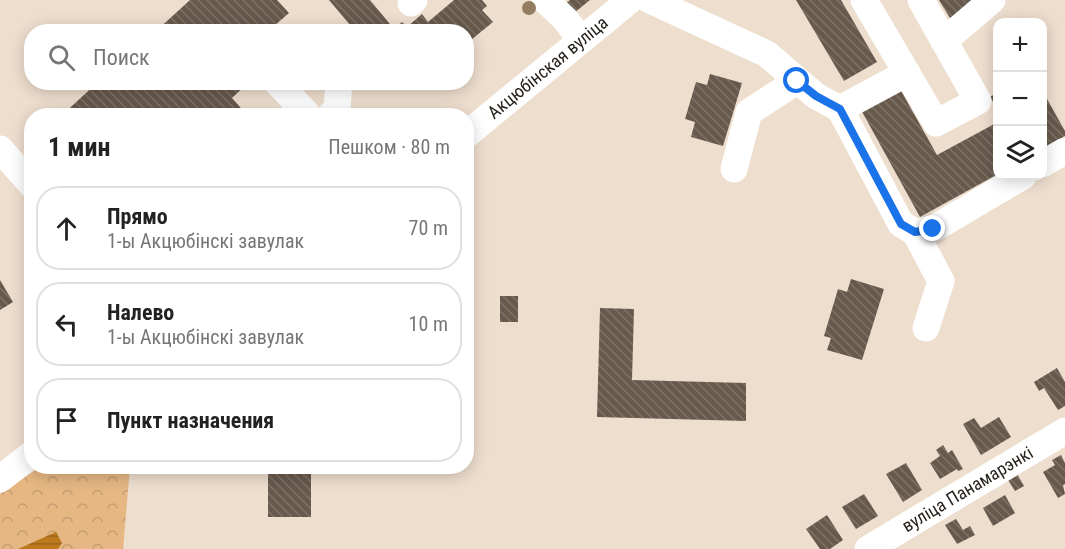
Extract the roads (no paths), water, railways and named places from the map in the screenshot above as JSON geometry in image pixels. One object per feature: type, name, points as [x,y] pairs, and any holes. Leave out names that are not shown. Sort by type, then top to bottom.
[{"type":"street","points":[[545,0],[565,19],[581,40]]},
{"type":"street","name":"Акцюбінская вуліца","points":[[474,128],[630,0]]},
{"type":"street","points":[[650,0],[767,54],[816,96],[840,109],[901,224],[915,232],[941,281],[926,328]]},
{"type":"street","points":[[864,0],[936,123],[978,101],[921,0]]},
{"type":"street","points":[[944,41],[992,0]]},
{"type":"street","points":[[840,109],[907,73]]},
{"type":"street","points":[[734,169],[749,112],[797,81]]},
{"type":"street","points":[[285,90],[301,108]]},
{"type":"street","points":[[337,108],[338,90]]},
{"type":"street","points":[[0,149],[24,176]]},
{"type":"street","points":[[1047,161],[1065,151]]},
{"type":"street","points":[[915,232],[933,229],[1016,180]]},
{"type":"street","name":"вуліца Панамарэнкі","points":[[868,549],[1065,431]]},
{"type":"street","points":[[0,479],[24,460]]}]
